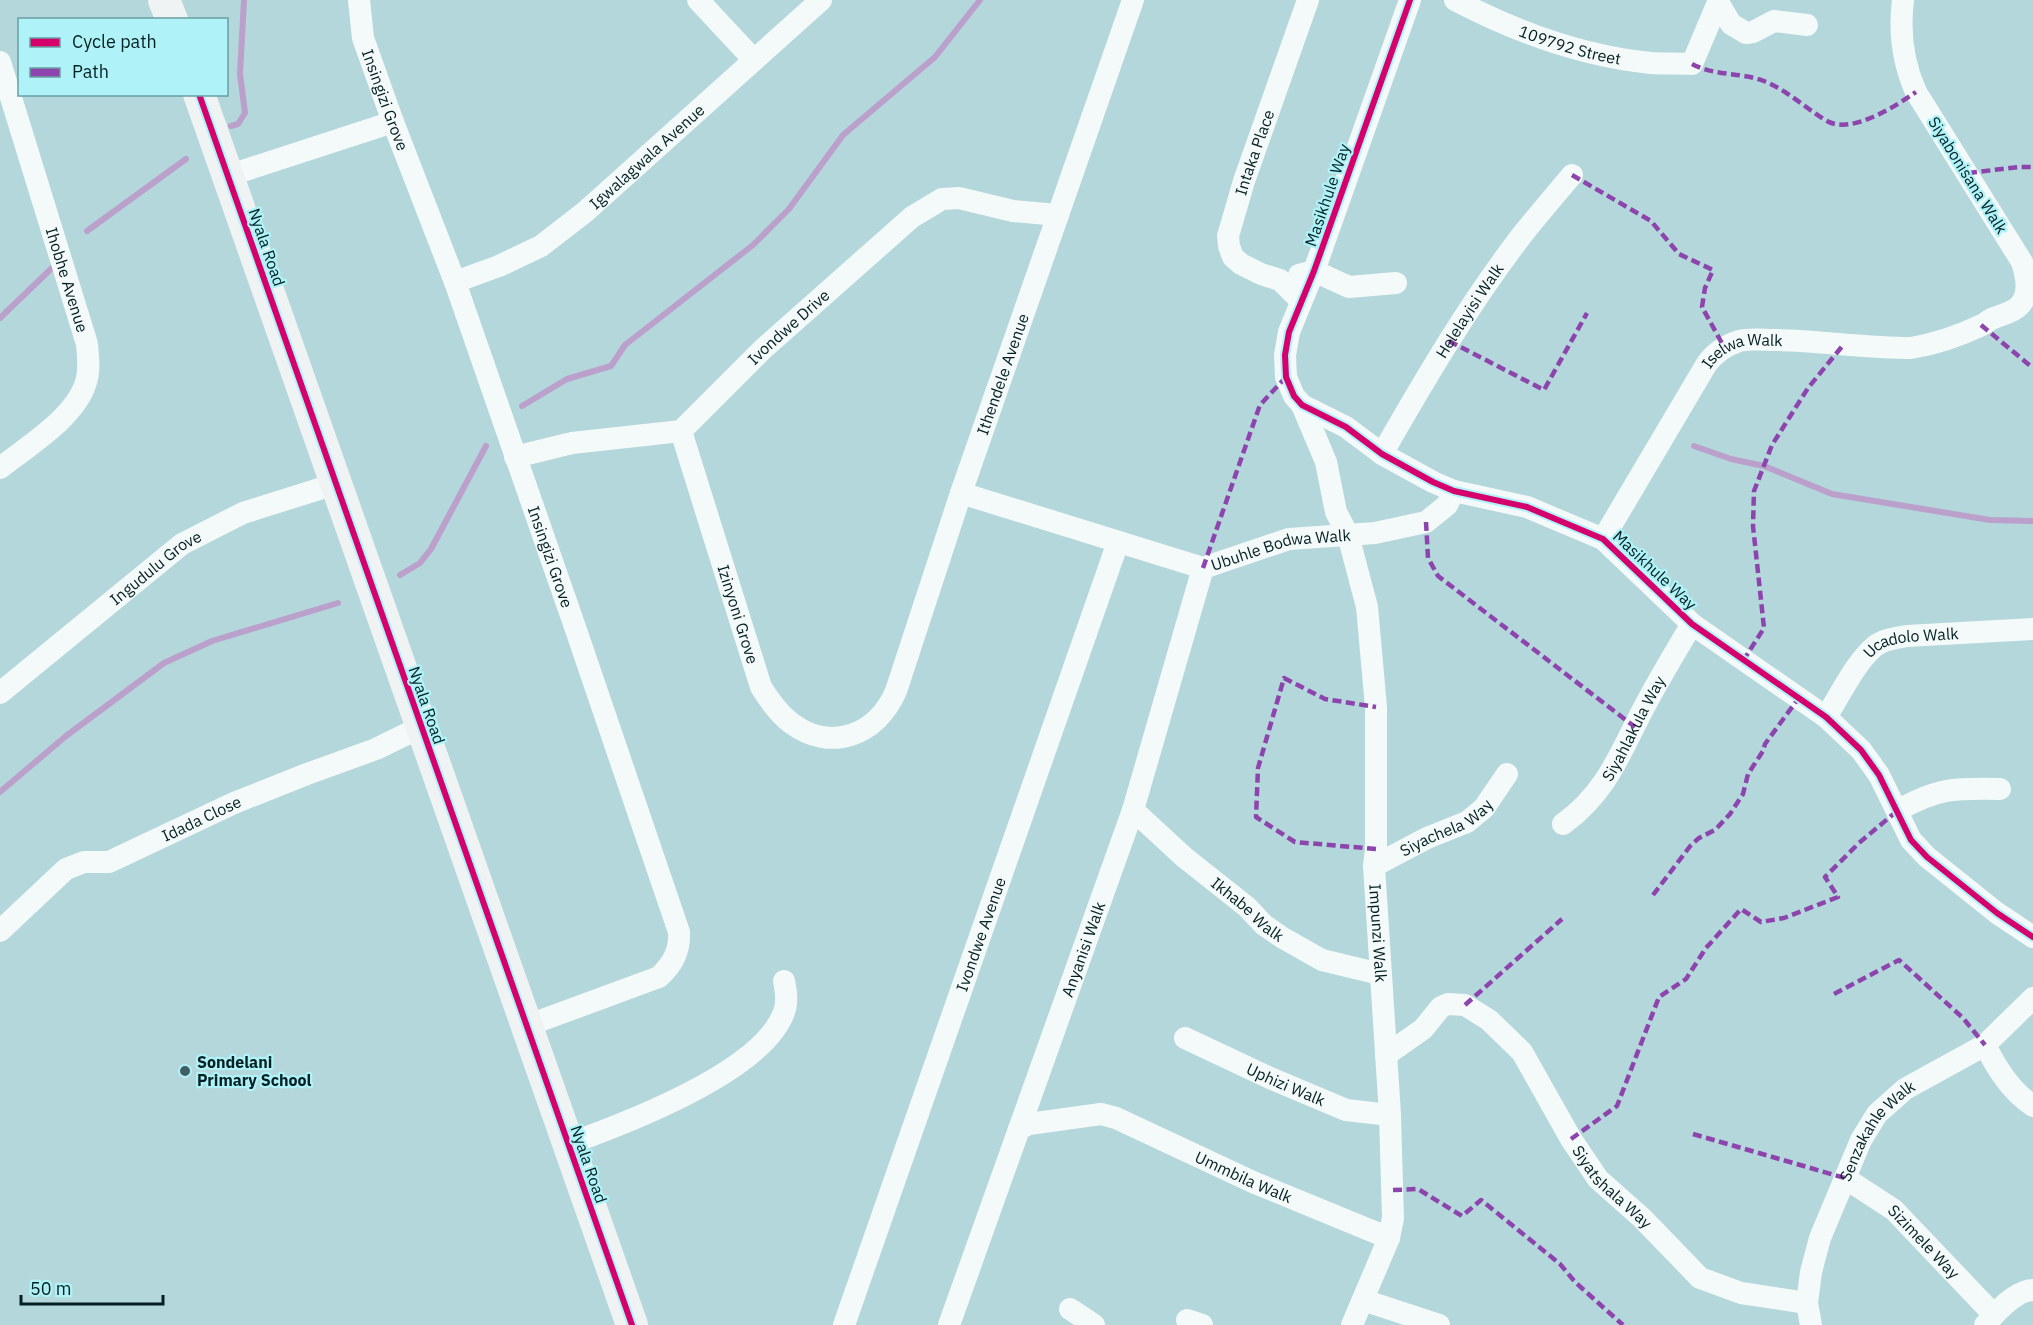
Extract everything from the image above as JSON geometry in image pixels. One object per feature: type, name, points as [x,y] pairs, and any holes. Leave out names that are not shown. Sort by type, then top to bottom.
[{"type":"street","points":[[164,0],[171,18]]},
{"type":"street","name":"Insingizi Grove","points":[[359,0],[363,38],[454,282],[679,932],[674,960],[659,977],[526,1026]]},
{"type":"street","points":[[698,0],[754,60]]},
{"type":"street","name":"Igwalagwala Avenue","points":[[454,282],[499,266],[541,246],[585,212],[821,0]]},
{"type":"street","name":"Ithendele Avenue","points":[[855,734],[875,722],[892,701],[961,493],[1133,0]]},
{"type":"street","name":"Intaka Place","points":[[1301,301],[1280,280],[1261,274],[1241,264],[1233,257],[1228,236],[1244,181],[1308,0]]},
{"type":"street","name":"Masikhule Way","points":[[1410,0],[1314,272],[1289,332],[1285,355],[1286,377],[1294,396],[1302,405],[1346,427],[1382,454],[1433,482],[1454,491],[1527,507],[1603,539],[1692,624],[1826,717],[1861,750],[1879,775],[1911,840],[1927,857],[1997,913],[2033,937]]},
{"type":"street","name":"109792 Street","points":[[1455,0],[1485,7],[1519,31],[1560,45],[1650,63],[1692,64],[1718,1]]},
{"type":"street","name":"Siyabonisana Walk","points":[[1903,0],[1901,34],[1908,76],[2022,261],[2027,281],[2024,299],[2020,306],[2006,315],[1995,317],[1981,325]]},
{"type":"street","points":[[1718,1],[1731,24],[1746,33],[1753,32],[1774,21],[1807,25]]},
{"type":"street","name":"Ihobhe Avenue","points":[[0,62],[13,82],[87,344],[89,364],[86,382],[78,400],[58,422],[0,468]]},
{"type":"street","name":"Nyala Road","points":[[200,96],[632,1325]]},
{"type":"street","points":[[227,176],[393,122]]},
{"type":"street","name":"Helelayisi Walk","points":[[1382,454],[1430,371],[1477,298],[1521,236],[1572,175]]},
{"type":"street","name":"Ivondwe Drive","points":[[681,431],[763,349],[912,218],[930,205],[942,199],[959,198],[1013,211],[1058,215]]},
{"type":"street","points":[[1280,280],[1314,272],[1349,287],[1396,283]]},
{"type":"street","name":"Iselwa Walk","points":[[1603,539],[1701,373],[1714,354],[1724,347],[1741,340],[1756,340],[1821,341],[1911,348],[1981,325]]},
{"type":"street","name":"Impunzi Walk","points":[[1302,405],[1326,462],[1336,512],[1348,535],[1367,608],[1376,707],[1374,866],[1390,1115],[1393,1218],[1389,1238],[1352,1325]]},
{"type":"street","points":[[515,457],[572,443],[681,431]]},
{"type":"street","name":"Izinyoni Grove","points":[[681,431],[761,687],[781,714],[805,731],[822,737],[838,739],[855,734]]},
{"type":"street","name":"Ingudulu Grove","points":[[0,693],[182,544],[243,513],[335,484]]},
{"type":"street","name":"Ubuhle Bodwa Walk","points":[[961,493],[1203,568],[1289,539],[1392,530],[1426,522],[1447,505],[1454,491]]},
{"type":"street","name":"Ivondwe Avenue","points":[[844,1325],[1118,542]]},
{"type":"street","name":"Anyanisi Walk","points":[[949,1325],[985,1230],[1133,810],[1203,568]]},
{"type":"street","name":"Siyahlakula Way","points":[[1563,824],[1576,815],[1614,768],[1648,700],[1692,624]]},
{"type":"street","name":"Ucadolo Walk","points":[[1826,717],[1865,658],[1876,645],[1889,639],[2033,628]]},
{"type":"street","name":"Idada Close","points":[[0,932],[66,869],[84,862],[109,862],[234,803],[376,749],[421,727]]},
{"type":"street","name":"Siyachela Way","points":[[1374,866],[1427,838],[1467,822],[1484,808],[1507,774]]},
{"type":"street","points":[[1897,811],[1929,794],[1948,789],[2000,789]]},
{"type":"street","name":"Ikhabe Walk","points":[[1133,810],[1184,857],[1247,907],[1264,925],[1283,938],[1322,960],[1380,974]]},
{"type":"street","points":[[568,1144],[611,1129],[678,1100],[754,1052],[782,1017],[786,997],[784,981]]},
{"type":"street","name":"Senzakahle Walk","points":[[1812,1318],[1811,1272],[1820,1238],[1861,1140],[1876,1114],[1905,1089],[1985,1045],[2033,998]]},
{"type":"street","name":"Siyatshala Way","points":[[1386,1055],[1423,1029],[1441,1007],[1448,1004],[1465,1005],[1489,1020],[1522,1052],[1571,1139],[1598,1179],[1642,1218],[1700,1278],[1812,1318]]},
{"type":"street","name":"Uphizi Walk","points":[[1185,1038],[1270,1078],[1346,1110],[1390,1115]]},
{"type":"street","points":[[1985,1045],[1999,1072],[2033,1106]]},
{"type":"street","name":"Ummbila Walk","points":[[1019,1129],[1029,1124],[1101,1114],[1116,1118],[1256,1183],[1389,1238]]},
{"type":"street","name":"Sizimele Way","points":[[1845,1178],[1894,1210],[1989,1320]]},
{"type":"street","points":[[1989,1320],[2026,1290],[2033,1290]]},
{"type":"street","points":[[1363,1300],[1439,1325]]},
{"type":"street","points":[[1071,1309],[1094,1325]]},
{"type":"waterway","points":[[231,126],[238,124],[245,113],[240,74],[244,0]]},
{"type":"waterway","points":[[522,406],[567,379],[611,366],[625,345],[753,245],[789,209],[843,135],[935,57],[980,0]]},
{"type":"waterway","points":[[87,231],[186,159]]},
{"type":"waterway","points":[[0,318],[53,267]]},
{"type":"waterway","points":[[400,575],[420,563],[431,549],[486,446]]},
{"type":"waterway","points":[[1694,446],[1731,459],[1764,466],[1832,494],[1990,520],[2033,521]]},
{"type":"waterway","points":[[0,792],[66,736],[164,663],[212,641],[338,603]]},
{"type":"marked path","points":[[1692,64],[1700,68],[1764,81],[1780,89],[1827,121],[1837,124],[1860,122],[1873,117],[1916,92]]},
{"type":"marked path","points":[[1968,173],[2033,167]]},
{"type":"marked path","points":[[1572,175],[1651,221],[1679,254],[1713,270],[1705,288],[1702,307],[1724,347]]},
{"type":"marked path","points":[[1449,341],[1544,390],[1587,313]]},
{"type":"marked path","points":[[1981,325],[2033,368]]},
{"type":"marked path","points":[[1743,661],[1764,628],[1753,526],[1754,491],[1772,445],[1808,388],[1844,344]]},
{"type":"marked path","points":[[1203,568],[1260,405],[1286,377]]},
{"type":"marked path","points":[[1426,522],[1428,558],[1438,576],[1635,727]]},
{"type":"marked path","points":[[1376,707],[1325,699],[1284,678],[1258,768],[1256,817],[1295,842],[1376,849]]},
{"type":"marked path","points":[[1653,895],[1691,845],[1715,830],[1730,814],[1743,794],[1748,774],[1765,744],[1798,699]]},
{"type":"marked path","points":[[1571,1139],[1617,1106],[1659,997],[1686,979],[1706,948],[1741,909],[1761,922],[1784,918],[1838,897],[1825,877],[1859,843],[1897,811]]},
{"type":"marked path","points":[[1465,1005],[1562,919]]},
{"type":"marked path","points":[[1834,994],[1899,960],[1963,1018],[1985,1045]]},
{"type":"marked path","points":[[1693,1134],[1845,1178]]},
{"type":"marked path","points":[[1393,1190],[1418,1189],[1462,1216],[1481,1200],[1560,1264],[1575,1282],[1623,1325]]},
{"type":"cycle path","points":[[1410,0],[1314,271],[1289,332],[1285,355],[1286,377],[1294,396],[1302,405],[1346,427],[1382,454],[1433,482],[1454,491],[1527,507],[1603,539],[1692,624],[1826,717],[1861,750],[1879,775],[1911,840],[1927,857],[1997,913],[2033,937]]},
{"type":"cycle path","points":[[200,96],[632,1325]]},
{"type":"place","name":"Sondelani Primary School","points":[[185,1071]]}]
